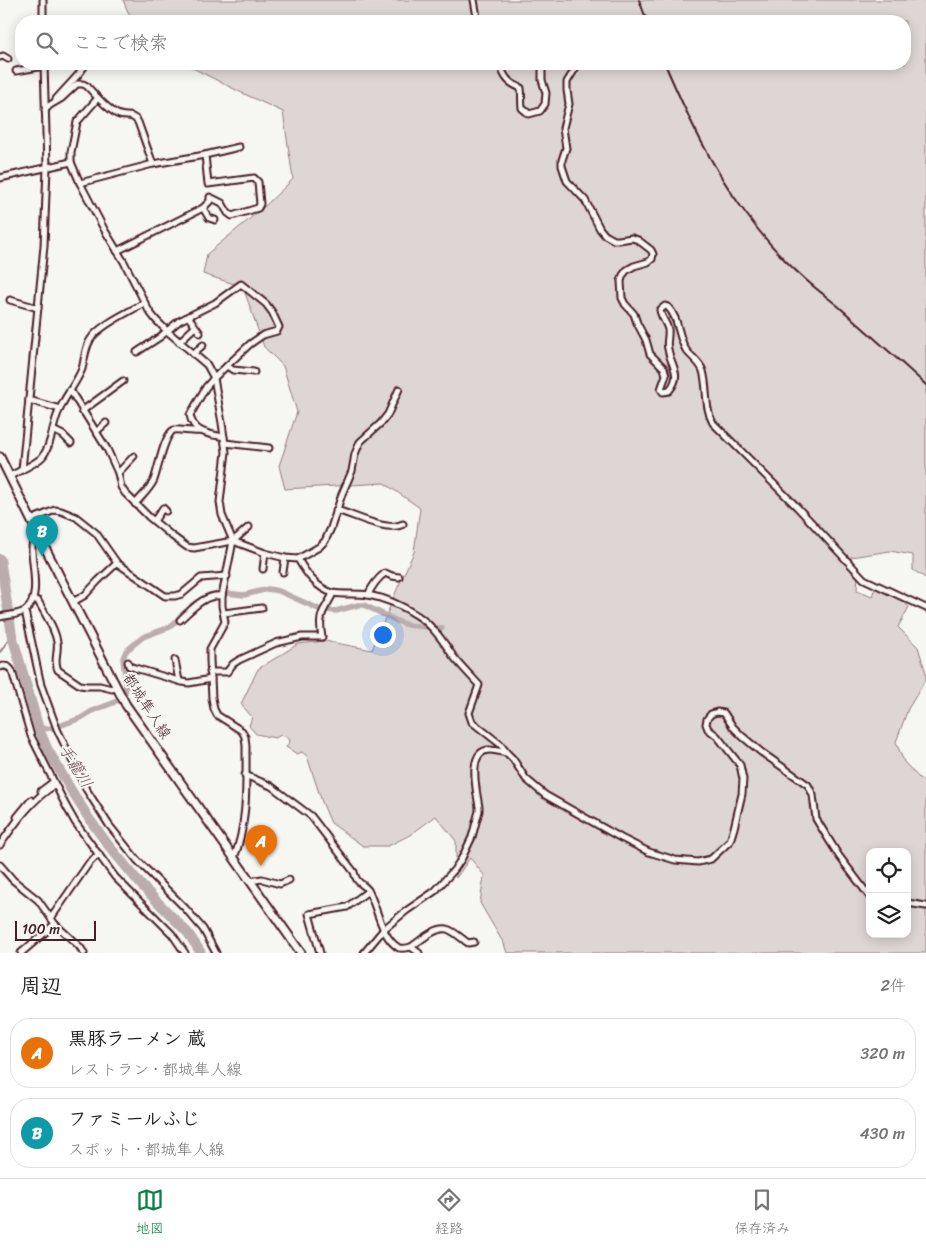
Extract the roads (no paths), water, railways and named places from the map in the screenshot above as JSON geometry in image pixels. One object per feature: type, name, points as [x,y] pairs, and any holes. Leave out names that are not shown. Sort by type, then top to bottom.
[{"type":"main road","name":"都城隼人線","points":[[0,457],[116,687],[301,953]]},
{"type":"street","points":[[43,0],[43,15]]},
{"type":"street","points":[[474,0],[477,15]]},
{"type":"street","points":[[0,56],[8,59]]},
{"type":"street","points":[[16,71],[21,70]]},
{"type":"street","points":[[22,470],[44,246],[47,167],[44,70]]},
{"type":"street","points":[[45,110],[82,70]]},
{"type":"street","points":[[502,70],[512,84],[521,88],[522,108],[529,114],[540,111],[545,104],[546,93],[542,80],[542,70]]},
{"type":"street","points":[[574,70],[567,82],[566,90],[570,104],[563,128],[566,145],[562,160],[564,172],[571,186],[585,200],[605,235],[614,240],[632,238],[638,240],[651,250],[653,254],[652,259],[648,262],[634,266],[623,275],[622,298],[634,314],[650,354],[664,368],[666,374],[661,389],[663,392],[669,391],[677,376],[668,349],[668,329],[660,314],[660,310],[665,306],[668,307],[673,315],[685,348],[701,366],[708,411],[713,424],[797,507],[864,579],[926,608]]},
{"type":"street","points":[[50,105],[62,98],[77,84],[87,86],[106,106],[118,114],[135,117],[153,164]]},
{"type":"street","points":[[98,98],[77,122],[71,162],[80,183],[124,262],[144,303],[156,320],[167,331],[207,365],[214,378],[226,452],[220,502],[222,515],[233,541],[222,596],[224,624],[210,649],[212,698],[216,712],[222,719],[241,729],[244,733],[246,746],[242,827],[240,842],[234,858]]},
{"type":"street","points":[[80,183],[153,164],[240,148]]},
{"type":"street","points":[[117,251],[203,208],[210,201],[205,155]]},
{"type":"street","points":[[0,178],[71,162]]},
{"type":"street","points":[[208,184],[254,178],[258,182],[260,204],[258,208],[232,216],[228,214],[222,203],[210,197]]},
{"type":"street","points":[[203,208],[209,218],[215,220]]},
{"type":"street","points":[[137,352],[179,320],[215,303],[240,284],[266,304],[279,327],[277,331],[263,335],[250,344],[214,378],[206,387],[190,415],[191,422],[201,431],[224,440],[269,448]]},
{"type":"street","points":[[10,300],[38,308]]},
{"type":"street","points":[[10,476],[42,458],[60,409],[82,369],[87,346],[92,337],[104,326],[144,303]]},
{"type":"street","points":[[188,316],[200,333]]},
{"type":"street","points":[[179,342],[195,327]]},
{"type":"street","points":[[193,354],[204,345]]},
{"type":"street","points":[[227,366],[233,370],[254,372]]},
{"type":"street","points":[[82,411],[123,381]]},
{"type":"street","points":[[70,390],[107,449],[118,473],[122,490],[135,504],[172,536],[190,548],[233,541],[265,553],[298,559],[325,542],[352,470],[354,454],[360,442],[388,414],[399,389]]},
{"type":"street","points":[[30,400],[60,409]]},
{"type":"street","points":[[96,432],[106,424]]},
{"type":"street","points":[[53,430],[63,435],[71,443]]},
{"type":"street","points":[[135,504],[154,480],[169,434],[177,430],[201,431]]},
{"type":"street","points":[[118,473],[134,456]]},
{"type":"street","points":[[154,521],[163,508],[166,511]]},
{"type":"street","points":[[31,520],[55,510],[76,517],[96,533],[117,563],[157,592],[168,597],[182,594],[201,578],[227,576]]},
{"type":"street","points":[[336,510],[388,526],[403,524]]},
{"type":"street","points":[[233,541],[249,527]]},
{"type":"street","points":[[0,617],[25,611],[32,603],[34,571],[32,551],[36,530]]},
{"type":"street","points":[[263,569],[265,553]]},
{"type":"street","points":[[283,572],[285,558]]},
{"type":"street","points":[[298,559],[309,577],[333,592],[368,595],[387,600],[426,621],[461,666],[479,685],[469,713],[472,722],[500,744],[526,779],[545,795],[649,852],[675,860],[698,862],[711,859],[730,841],[742,794],[743,779],[740,765],[708,729],[706,724],[711,714],[724,713],[742,736],[761,752],[808,785],[813,795],[816,819],[839,856],[866,893]]},
{"type":"street","points":[[73,602],[85,595],[117,563]]},
{"type":"street","points":[[368,595],[378,578],[385,573],[399,577]]},
{"type":"street","points":[[210,672],[227,672],[239,660],[276,643],[302,638],[322,637],[320,627],[322,614],[333,592]]},
{"type":"street","points":[[180,620],[206,599],[222,596]]},
{"type":"street","points":[[33,599],[38,601],[55,634],[58,646],[56,661],[58,670],[83,685],[112,689],[116,687]]},
{"type":"street","points":[[224,613],[262,608]]},
{"type":"street","points":[[25,611],[41,685],[56,729],[86,789],[115,832],[137,860],[203,929],[216,953]]},
{"type":"street","points":[[175,660],[179,681]]},
{"type":"street","points":[[128,662],[132,668],[179,681],[189,683],[211,679]]},
{"type":"street","points":[[0,667],[7,666],[12,671],[31,736],[75,822],[115,877],[172,934],[184,951],[176,953]]},
{"type":"street","points":[[364,953],[384,929],[435,891],[454,870],[472,837],[479,811],[474,769],[476,761],[480,754],[487,750],[507,753]]},
{"type":"street","points":[[245,775],[271,786],[310,816],[354,872],[356,879],[368,891],[388,938],[399,948],[411,948],[438,930],[447,929],[468,943],[474,942]]},
{"type":"street","points":[[0,839],[31,800],[40,791],[54,784]]},
{"type":"street","points":[[0,845],[32,804],[54,784]]},
{"type":"street","points":[[51,918],[89,864],[99,854]]},
{"type":"street","points":[[0,865],[13,880],[38,900],[55,924],[84,953]]},
{"type":"street","points":[[250,881],[262,879],[280,884],[289,880]]},
{"type":"street","points":[[320,953],[309,914],[347,907],[368,891]]},
{"type":"street","points":[[911,904],[926,906]]},
{"type":"street","points":[[21,953],[55,924]]},
{"type":"street","points":[[411,948],[419,953]]},
{"type":"waterway","name":"手籠川","points":[[0,559],[12,635],[39,729],[47,748],[71,790],[109,846],[143,887],[188,933],[201,953]]},
{"type":"waterway","points":[[226,593],[244,595],[268,589],[279,591],[321,610]]},
{"type":"waterway","points":[[192,605],[209,595],[219,593]]},
{"type":"waterway","points":[[326,610],[336,611],[364,605],[407,625],[425,627]]},
{"type":"waterway","points":[[59,726],[81,718],[119,699],[125,693],[123,658],[126,651],[143,637],[170,627],[184,613]]},
{"type":"waterway","points":[[437,628],[442,628]]},
{"type":"waterway","points":[[0,652],[12,635]]},
{"type":"waterway","points":[[39,729],[53,728]]},
{"type":"waterway","points":[[0,871],[11,883],[36,902],[54,927],[68,940]]},
{"type":"waterway","points":[[74,945],[79,953]]},
{"type":"railway","points":[[639,0],[645,15]]},
{"type":"railway","points":[[668,70],[710,158],[732,194],[758,230],[797,272],[926,385]]},
{"type":"place","name":"ファミールふじ","points":[[42,556]]},
{"type":"place","name":"黒豚ラーメン 蔵","points":[[261,866]]}]
